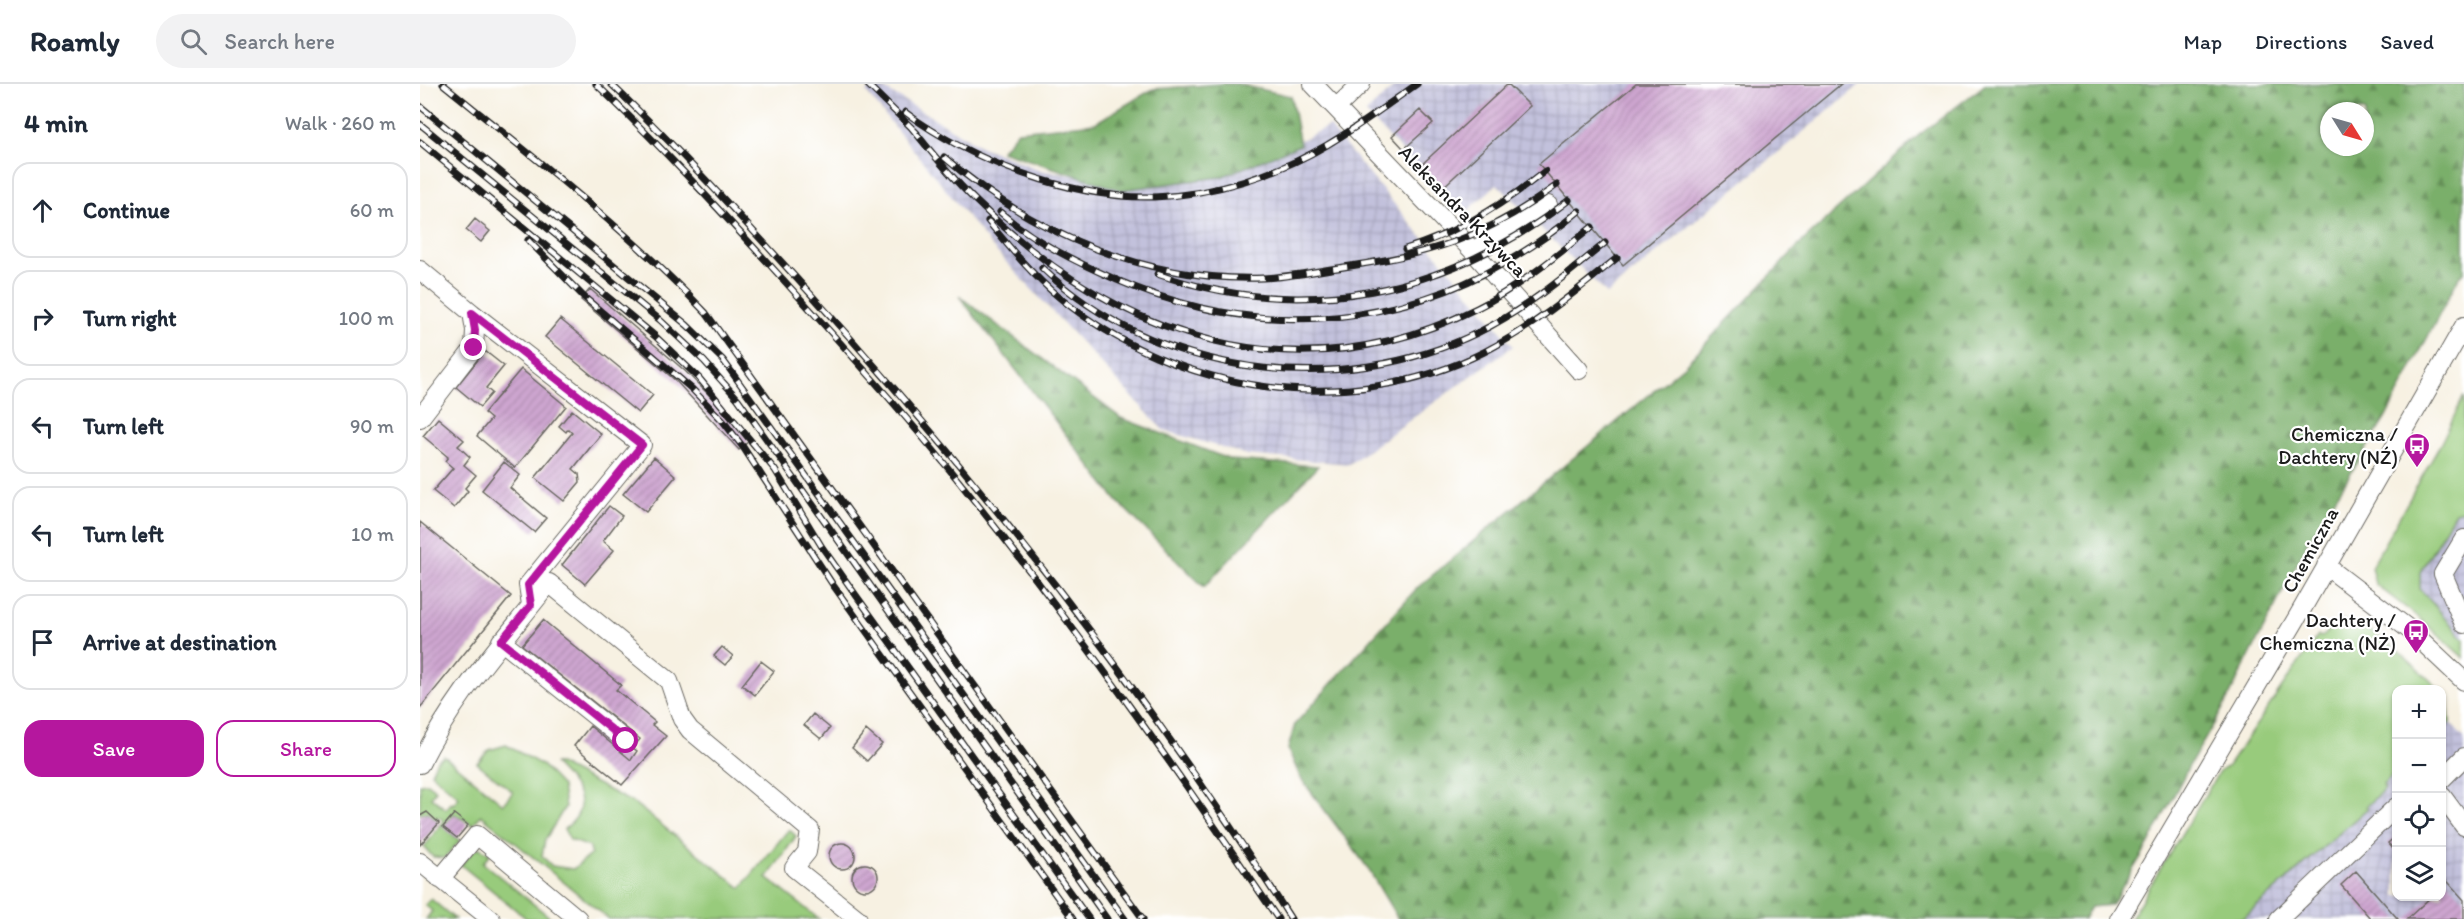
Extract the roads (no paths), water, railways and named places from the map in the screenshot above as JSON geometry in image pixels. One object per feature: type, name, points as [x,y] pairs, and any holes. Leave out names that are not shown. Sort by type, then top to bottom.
[{"type":"street","name":"Aleksandra Krzywca","points":[[1313,84],[1473,251],[1580,370]]},
{"type":"street","points":[[1335,108],[1361,84]]},
{"type":"street","points":[[1473,251],[1548,205]]},
{"type":"street","points":[[420,270],[642,445],[528,585],[531,605]]},
{"type":"street","points":[[420,418],[474,348],[475,330],[472,313]]},
{"type":"street","name":"Chemiczna","points":[[2119,919],[2464,326]]},
{"type":"street","points":[[2464,539],[2443,574],[2464,624]]},
{"type":"street","points":[[2326,566],[2410,630],[2464,681]]},
{"type":"street","points":[[420,764],[439,726],[501,641],[549,583],[669,681],[677,708],[690,730],[810,830],[807,852],[794,868],[858,919]]},
{"type":"street","points":[[501,641],[626,741]]},
{"type":"street","points":[[2446,775],[2464,757]]},
{"type":"street","points":[[2446,801],[2464,826]]},
{"type":"street","points":[[2279,919],[2392,812]]},
{"type":"street","points":[[440,879],[477,835],[578,919]]},
{"type":"street","points":[[420,862],[491,919]]},
{"type":"railway","points":[[443,84],[611,222],[706,313],[1143,919]]},
{"type":"railway","points":[[596,84],[748,241],[942,460],[1086,647],[1278,919]]},
{"type":"railway","points":[[611,84],[683,156],[798,280],[931,431],[995,509],[1119,669],[1236,834],[1291,919]]},
{"type":"railway","points":[[867,84],[917,133]]},
{"type":"railway","points":[[905,112],[960,146],[1023,174],[1089,191],[1122,196],[1154,197],[1221,188],[1287,166],[1339,138],[1417,84]]},
{"type":"railway","points":[[420,106],[687,325],[723,360],[1125,919]]},
{"type":"railway","points":[[420,124],[660,320],[704,361],[738,399],[1107,919]]},
{"type":"railway","points":[[911,127],[977,202],[1031,249],[1088,289],[1148,319],[1211,340],[1275,350],[1342,349],[1409,335],[1492,300],[1536,271],[1592,227]]},
{"type":"railway","points":[[420,142],[655,336],[699,378],[775,470],[822,547],[1089,919]]},
{"type":"railway","points":[[944,157],[1014,209],[1092,248],[1133,262],[1219,277],[1263,278],[1293,275],[1375,262],[1431,249],[1481,231],[1531,203],[1557,185]]},
{"type":"railway","points":[[1405,249],[1443,235],[1479,217],[1545,171]]},
{"type":"railway","points":[[1157,274],[1212,289],[1267,297],[1320,297],[1373,291],[1424,278],[1474,258],[1522,232],[1569,200]]},
{"type":"railway","points":[[1000,212],[1027,233],[1071,258],[1117,280],[1178,302],[1239,315],[1299,319],[1358,314],[1416,301],[1473,279],[1527,249],[1579,211]]},
{"type":"railway","points":[[988,221],[1031,271],[1060,298],[1106,330],[1156,356],[1209,375],[1264,386],[1320,390],[1376,386],[1431,373],[1484,352],[1569,297],[1617,258]]},
{"type":"railway","points":[[528,240],[584,297],[692,389],[723,421],[743,447],[833,585],[1073,919]]},
{"type":"railway","points":[[1042,268],[1087,305],[1138,333],[1193,354],[1250,366],[1309,371],[1368,366],[1425,353],[1479,332],[1529,302],[1605,243]]},
{"type":"place","name":"Chemiczna / Dachtery (NŹ)","points":[[2417,469]]},
{"type":"place","name":"Dachtery / Chemiczna (NŻ)","points":[[2416,655]]}]
